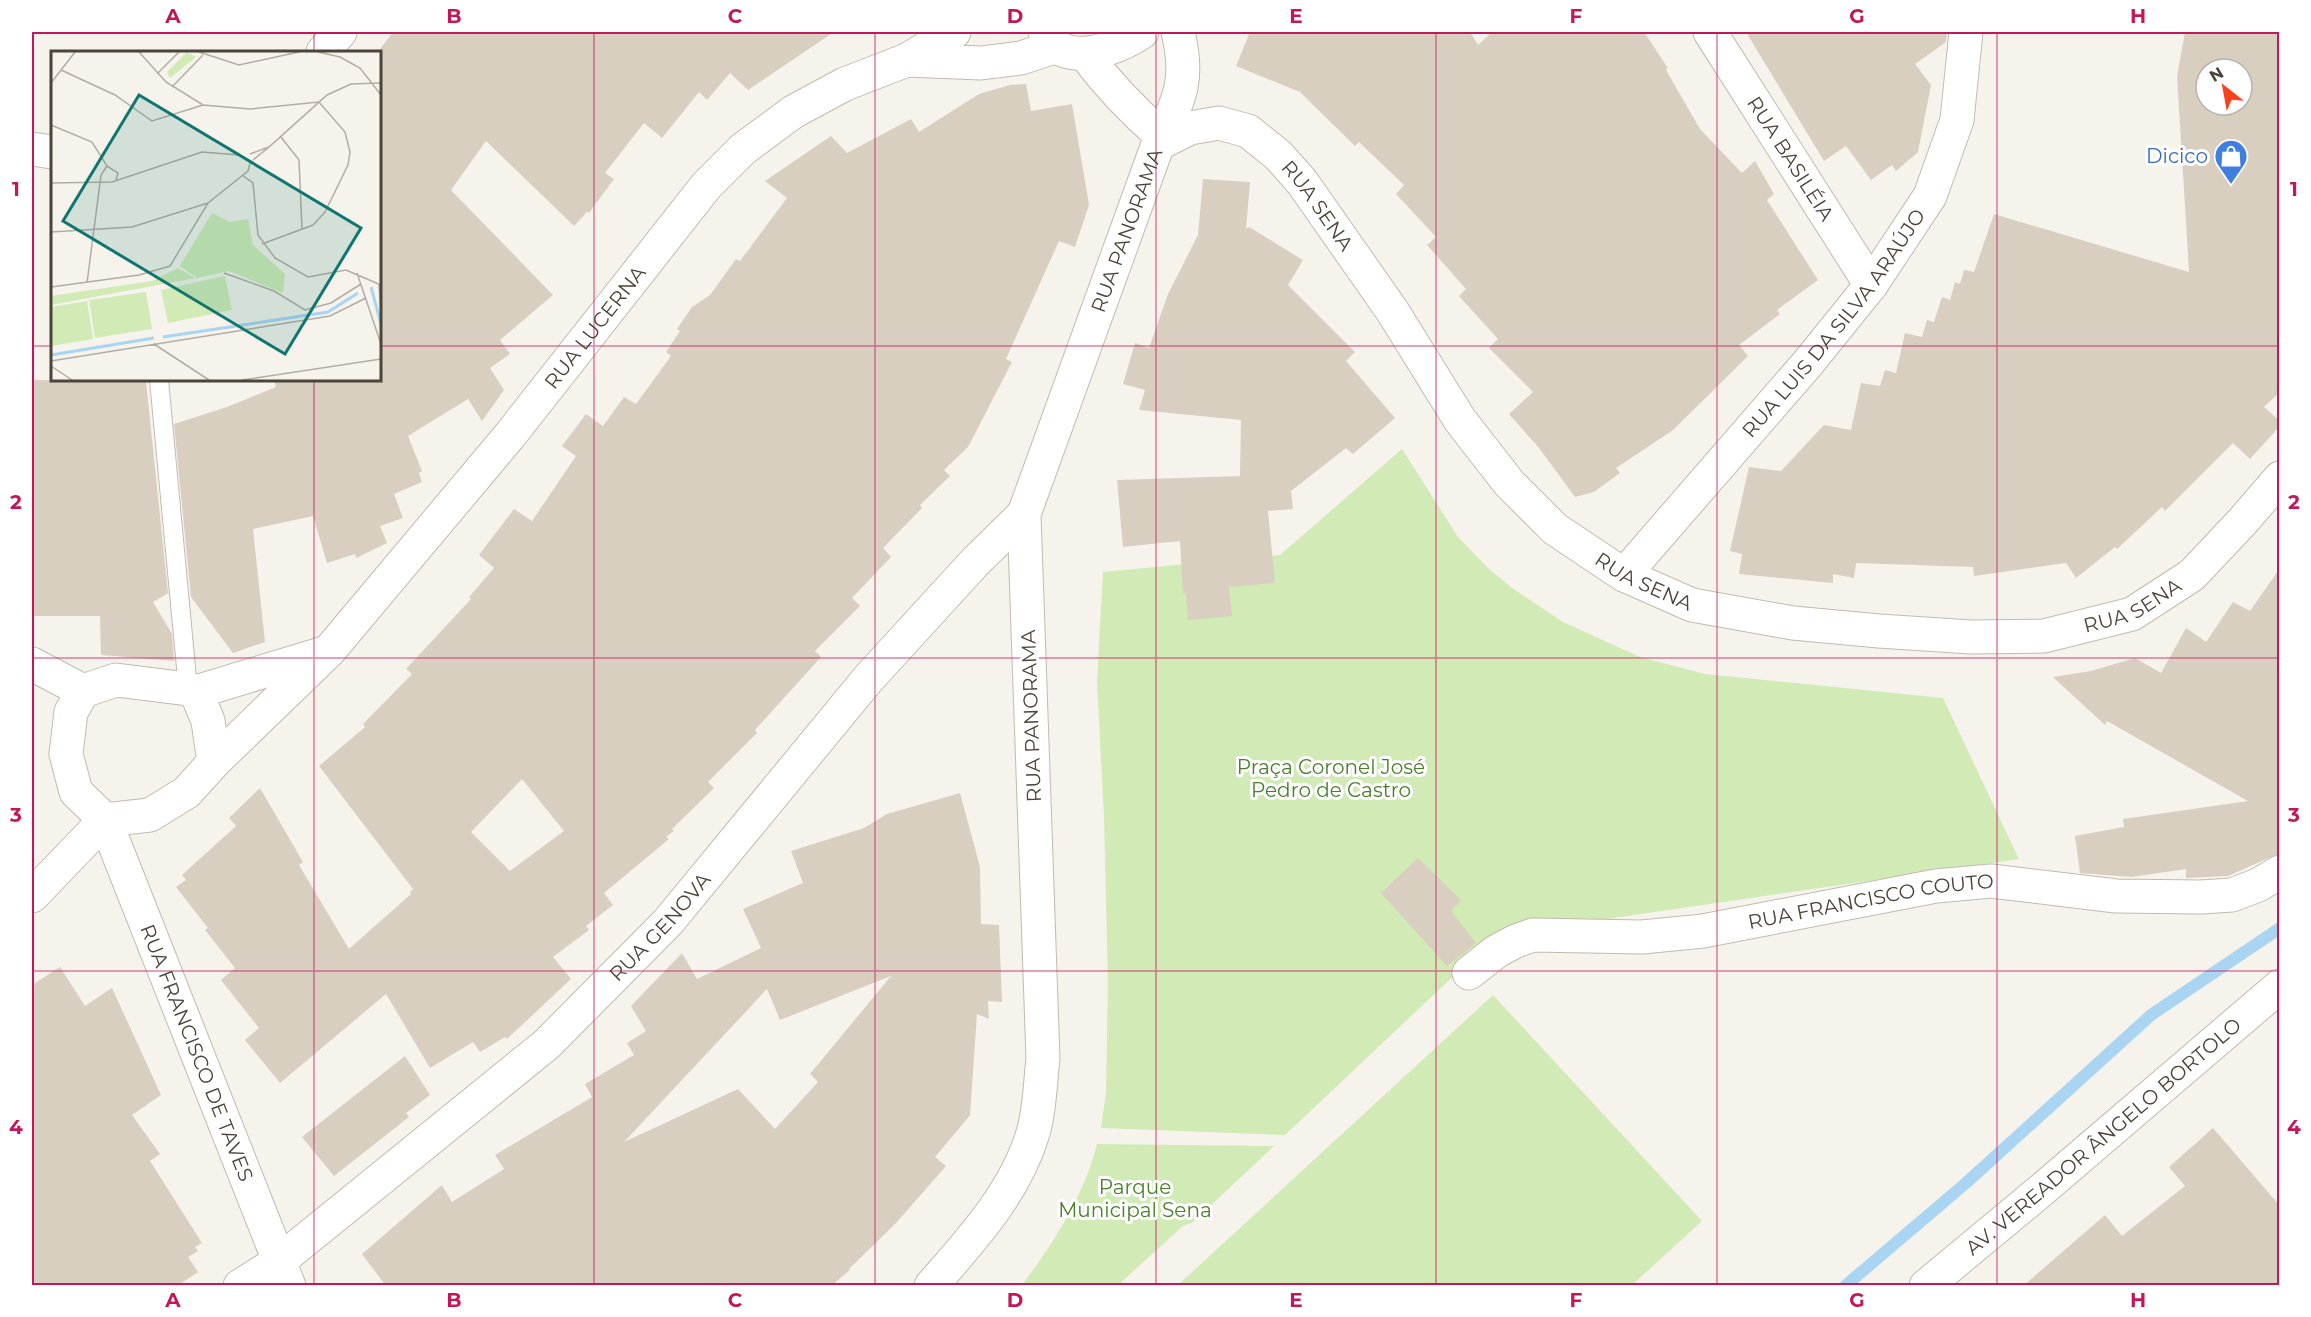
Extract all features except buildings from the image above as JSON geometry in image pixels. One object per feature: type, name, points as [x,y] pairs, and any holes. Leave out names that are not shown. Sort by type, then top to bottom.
[{"type":"street","points":[[324,51],[340,32]]},
{"type":"street","name":"RUA LUCERNA","points":[[214,762],[329,651],[511,434],[706,186],[743,149],[793,112],[845,84],[907,60],[954,32]]},
{"type":"street","name":"RUA LUCERNA","points":[[907,60],[981,63],[1021,58],[1062,44],[1130,40],[1142,32]]},
{"type":"street","name":"RUA PANORAMA","points":[[931,1286],[983,1226],[1019,1169],[1034,1131],[1043,1059],[1024,514],[1160,140],[1183,84],[1183,54],[1178,32]]},
{"type":"street","name":"RUA BASILÉIA","points":[[1710,32],[1871,285]]},
{"type":"street","name":"RUA LUIS DA SILVA ARAÚJO","points":[[1624,575],[1808,363],[1871,285],[1930,196],[1957,120],[1966,32]]},
{"type":"street","points":[[1062,44],[1105,81],[1160,140]]},
{"type":"street","name":"RUA SENA","points":[[1160,140],[1190,128],[1219,123],[1248,131],[1278,155],[1302,182],[1392,312],[1460,420],[1509,483],[1555,529],[1624,575],[1692,605],[1793,623],[1971,637],[2044,636],[2132,614],[2192,575],[2280,478]]},
{"type":"street","points":[[32,149],[51,152]]},
{"type":"street","name":"RUA GENOVA","points":[[240,1286],[284,1274],[547,1044],[668,922],[868,679],[976,561],[1024,514]]},
{"type":"street","points":[[105,820],[76,792],[66,754],[71,712],[83,691],[116,680],[192,691],[329,651]]},
{"type":"street","points":[[32,664],[83,691]]},
{"type":"street","points":[[32,896],[105,820],[150,815],[187,792],[214,762],[208,722],[192,691]]},
{"type":"street","name":"RUA FRANCISCO DE TAVES","points":[[105,820],[284,1274]]},
{"type":"street","name":"RUA FRANCISCO COUTO","points":[[1469,973],[1497,951],[1533,935],[1642,937],[1703,931],[1936,886],[1991,881],[2116,896],[2232,895],[2258,885],[2280,872]]},
{"type":"street","name":"AV. VEREADOR ÂNGELO BORTOLO","points":[[1926,1286],[2280,986]]},
{"type":"lane","points":[[159,381],[192,691]]},
{"type":"green space","name":"Praça Coronel José Pedro de Castro","points":[[1402,449],[1458,537],[1490,570],[1563,622],[1640,657],[1705,674],[1943,698],[2019,859],[1497,935],[1285,1135],[1101,1128],[1106,1092],[1108,984],[1104,817],[1097,682],[1103,572],[1280,555]]},
{"type":"green space","points":[[1493,995],[1702,1221],[1632,1285],[1178,1285]]},
{"type":"green space","name":"Parque Municipal Sena","points":[[1097,1144],[1274,1146],[1193,1222],[1183,1226],[1118,1285],[1022,1285],[1045,1253],[1076,1201]]},
{"type":"waterway","points":[[1845,1286],[1966,1183],[2151,1015],[2280,928]]},
{"type":"place","name":"Dicico","points":[[2231,185]]}]
